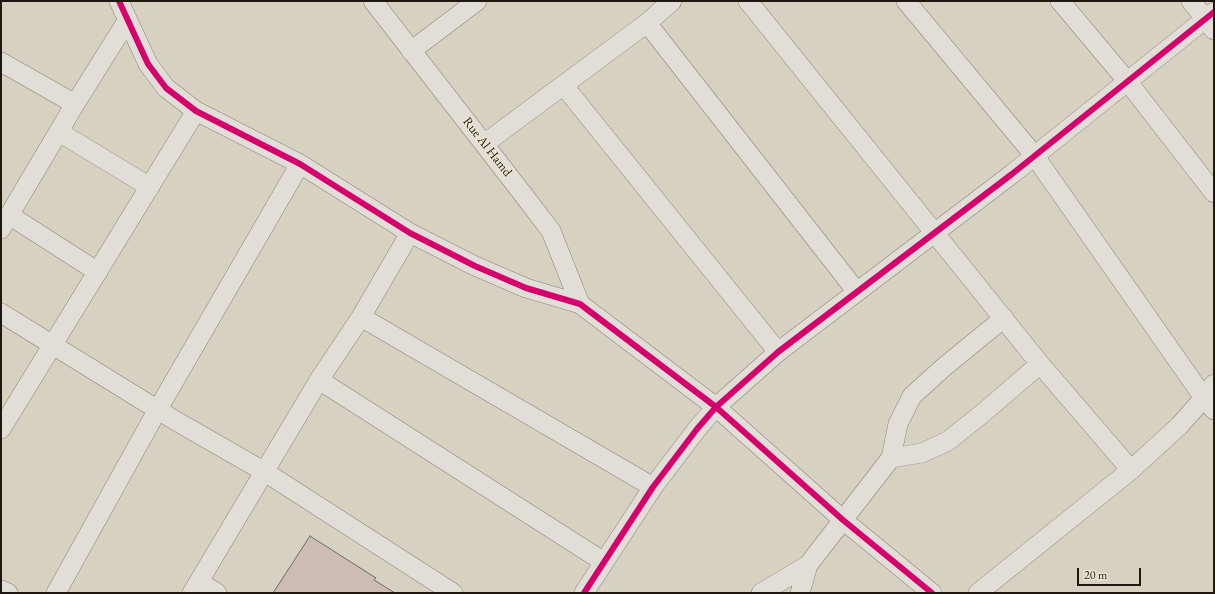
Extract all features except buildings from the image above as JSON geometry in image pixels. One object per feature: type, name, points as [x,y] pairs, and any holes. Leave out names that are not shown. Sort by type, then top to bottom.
[{"type":"street","points":[[119,1],[127,21],[152,70],[166,88],[196,111],[300,164],[410,233],[475,266],[526,288],[580,304],[716,407],[843,520],[932,593]]},
{"type":"street","name":"Rue Al Hamd","points":[[374,1],[551,231],[580,304]]},
{"type":"street","points":[[411,51],[477,1]]},
{"type":"street","points":[[484,144],[647,23],[672,1]]},
{"type":"street","points":[[748,1],[1040,364],[1131,470]]},
{"type":"street","points":[[906,1],[1034,155],[1211,397],[1131,470],[978,593]]},
{"type":"street","points":[[1060,1],[1128,82],[1214,193]]},
{"type":"street","points":[[584,593],[653,487],[697,429],[716,407],[778,352],[1012,174],[1034,155],[1128,82],[1211,20],[1191,1]]},
{"type":"street","points":[[98,272],[5,222],[127,21]]},
{"type":"street","points":[[647,23],[857,292]]},
{"type":"street","points":[[1,62],[76,104]]},
{"type":"street","points":[[564,86],[778,352]]},
{"type":"street","points":[[1,429],[196,111]]},
{"type":"street","points":[[59,132],[150,187]]},
{"type":"street","points":[[56,593],[158,409],[300,164]]},
{"type":"street","points":[[218,593],[196,587],[410,233]]},
{"type":"street","points":[[1,313],[53,346],[265,472],[453,593]]},
{"type":"street","points":[[360,317],[653,487]]},
{"type":"street","points":[[761,593],[808,564],[891,458],[898,424],[912,396],[944,367],[1004,318]]},
{"type":"street","points":[[891,458],[922,453],[948,441],[1040,364]]},
{"type":"street","points":[[320,380],[604,562]]},
{"type":"street","points":[[800,593],[808,564]]},
{"type":"street","points":[[1,590],[8,593]]},
{"type":"cycle path","points":[[119,1],[148,64],[166,88],[196,111],[300,164],[410,233],[475,266],[526,288],[580,304],[716,407],[843,520],[932,593]]},
{"type":"cycle path","points":[[584,593],[653,487],[697,429],[716,407],[778,352],[1012,174],[1214,12]]}]
